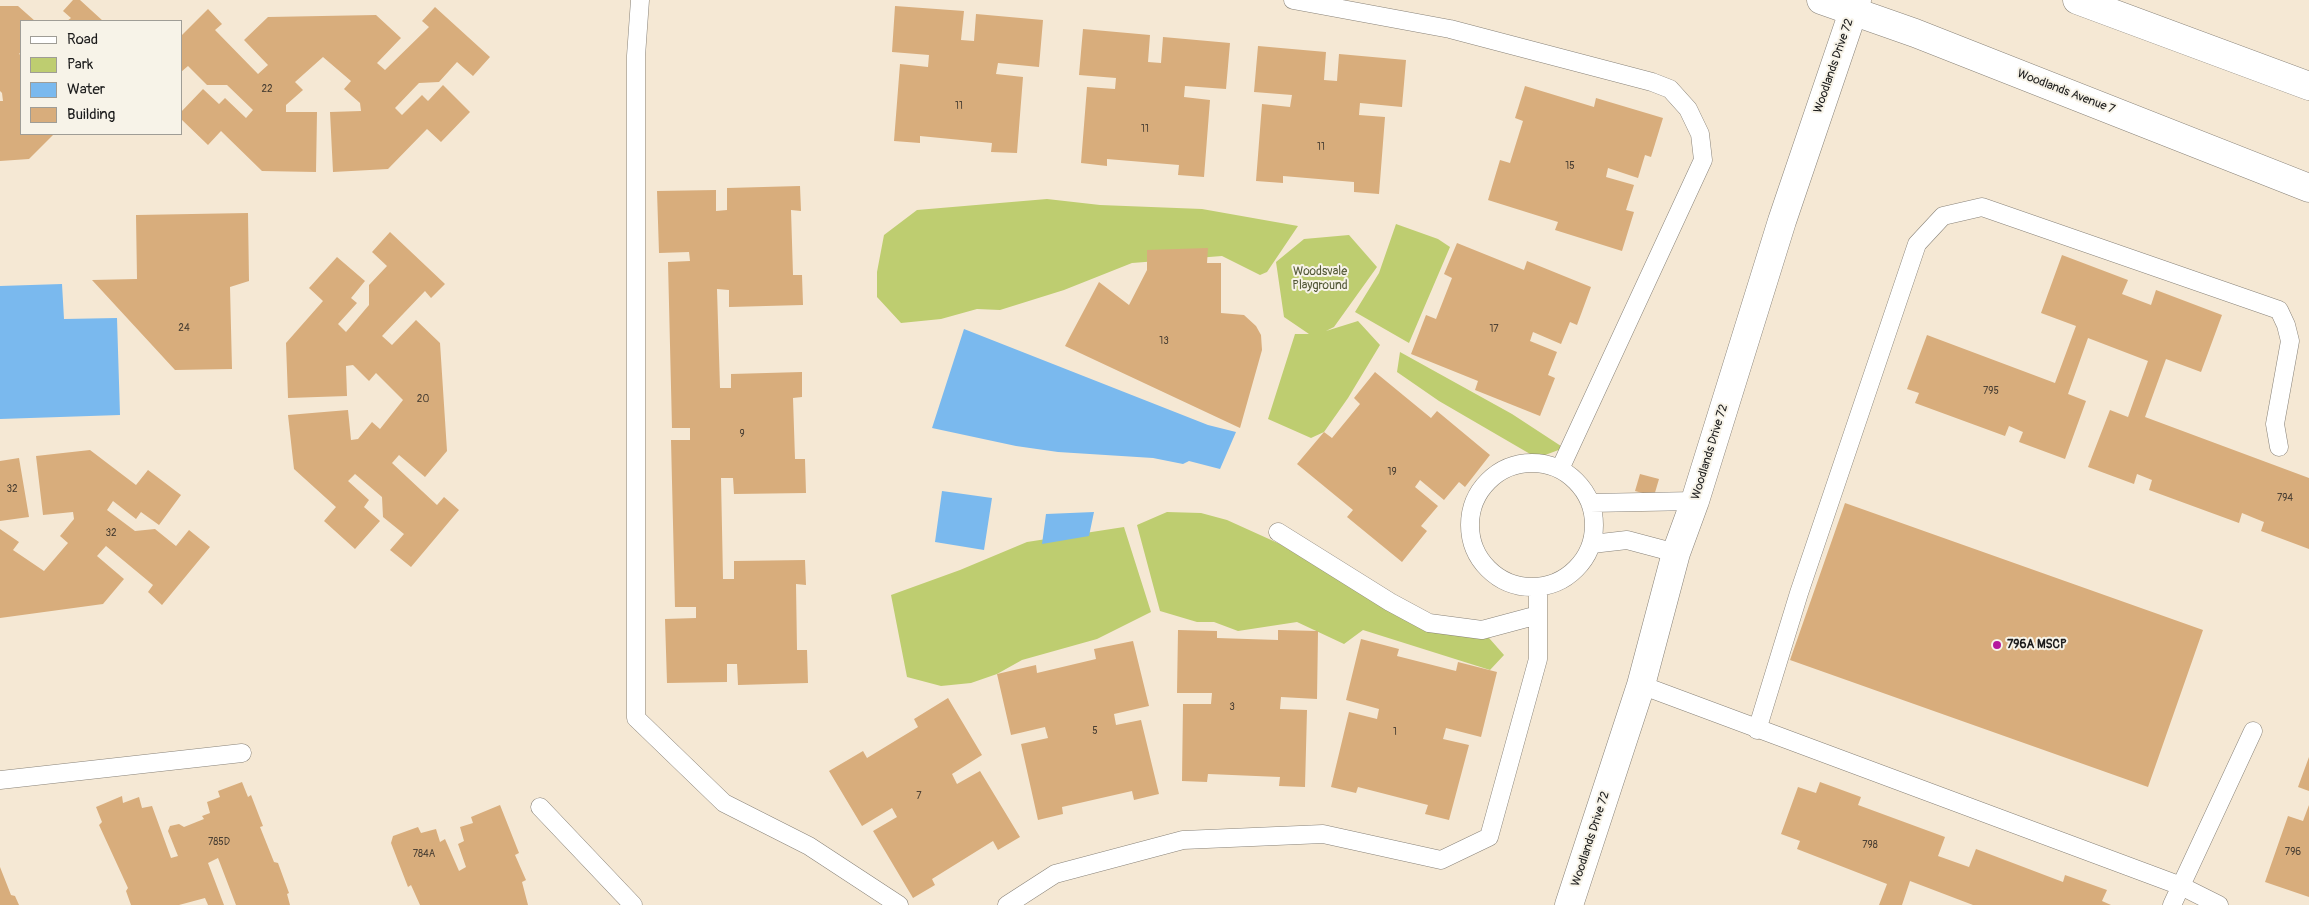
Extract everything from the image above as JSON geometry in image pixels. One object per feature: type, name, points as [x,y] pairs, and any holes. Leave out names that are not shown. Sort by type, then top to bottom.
[{"type":"street","name":"Woodlands Avenue 7","points":[[1821,0],[1855,5],[2309,188]]},
{"type":"street","points":[[2077,0],[2309,86]]},
{"type":"street","name":"Woodlands Drive 72","points":[[1569,905],[1641,685],[1676,553],[1695,501],[1782,221],[1855,5]]},
{"type":"lane","points":[[640,0],[636,56],[636,718],[724,803],[809,846],[898,905]]},
{"type":"lane","points":[[1293,0],[1450,29],[1652,82],[1670,89],[1688,109],[1700,134],[1703,160],[1560,469]]},
{"type":"lane","points":[[1757,730],[1802,584],[1917,244],[1943,216],[1982,207],[2279,310],[2286,325],[2290,341],[2275,424],[2279,448]]},
{"type":"lane","points":[[1531,463],[1560,469],[1578,483],[1590,503],[1595,523],[1592,544],[1580,565],[1562,581],[1538,588],[1514,586],[1489,570],[1473,546],[1470,517],[1481,489],[1503,469],[1531,463]]},
{"type":"lane","points":[[1590,503],[1695,501]]},
{"type":"lane","points":[[1278,532],[1390,602],[1429,623],[1482,630],[1538,615]]},
{"type":"lane","points":[[1592,544],[1627,540],[1676,553]]},
{"type":"lane","points":[[1007,905],[1055,874],[1183,840],[1323,834],[1441,860],[1489,836],[1538,659],[1538,588]]},
{"type":"lane","points":[[1641,685],[1757,730],[2181,886],[2219,905]]},
{"type":"lane","points":[[2172,905],[2253,731]]},
{"type":"lane","points":[[0,780],[242,753]]},
{"type":"lane","points":[[540,807],[633,905]]},
{"type":"green space","points":[[1047,199],[1100,205],[1202,209],[1298,226],[1267,272],[1260,275],[1222,256],[1132,263],[1064,290],[1000,310],[977,309],[941,319],[901,323],[877,297],[877,272],[884,235],[917,210]]},
{"type":"green space","points":[[1396,224],[1438,239],[1450,247],[1409,343],[1355,312],[1379,273]]},
{"type":"green space","name":"Woodsvale Playground","points":[[1349,235],[1377,267],[1334,327],[1326,331],[1358,321],[1380,345],[1348,398],[1324,432],[1311,438],[1268,419],[1295,334],[1309,334],[1284,317],[1276,262],[1304,239]]},
{"type":"green space","points":[[1400,352],[1512,414],[1564,448],[1537,458],[1439,401],[1397,372]]},
{"type":"green space","points":[[1167,512],[1201,513],[1227,520],[1280,544],[1384,608],[1482,630],[1504,655],[1490,670],[1363,630],[1344,644],[1297,622],[1238,631],[1214,622],[1197,622],[1160,611],[1137,525]]},
{"type":"green space","points":[[1124,527],[1151,612],[1097,639],[1022,660],[997,674],[971,683],[941,686],[907,677],[891,595],[960,570],[1027,542]]},
{"type":"water","points":[[62,284],[64,319],[117,318],[120,415],[0,419],[0,286]]},
{"type":"water","points":[[964,329],[1208,425],[1236,432],[1220,469],[1189,461],[1183,464],[1153,458],[1058,452],[1016,446],[932,428]]},
{"type":"water","points":[[942,491],[992,498],[984,550],[935,542]]},
{"type":"water","points":[[1094,512],[1089,536],[1042,544],[1046,514]]},
{"type":"building","points":[[73,0],[80,0],[102,20],[68,20],[71,18],[63,11]]},
{"type":"building","points":[[0,6],[18,6],[34,20],[20,20],[20,135],[53,135],[29,159],[0,161],[0,101],[3,101],[0,91]]},
{"type":"building","points":[[895,6],[964,11],[961,40],[974,41],[976,14],[1043,20],[1039,67],[998,63],[996,74],[1023,77],[1017,153],[991,152],[992,143],[920,136],[920,143],[894,141],[900,64],[928,67],[929,55],[892,52]]},
{"type":"building","points":[[435,7],[490,57],[473,76],[457,62],[439,82],[419,83],[395,108],[402,115],[422,95],[428,101],[443,85],[470,112],[441,142],[427,129],[388,169],[333,172],[330,112],[361,111],[360,103],[344,89],[351,81],[323,57],[295,82],[303,90],[286,105],[286,112],[317,112],[316,172],[262,171],[221,131],[208,145],[182,120],[182,111],[203,89],[219,104],[225,98],[246,118],[253,110],[227,85],[207,85],[188,66],[182,71],[182,35],[208,9],[222,24],[215,30],[258,74],[268,65],[244,40],[268,17],[376,15],[401,38],[377,63],[385,70],[429,27],[422,21]]},
{"type":"building","points":[[1083,29],[1150,35],[1148,62],[1161,63],[1163,37],[1230,43],[1226,89],[1185,86],[1184,97],[1210,100],[1204,177],[1178,175],[1179,165],[1107,159],[1107,166],[1081,163],[1087,87],[1115,89],[1116,78],[1079,75]]},
{"type":"building","points":[[1258,46],[1326,52],[1324,80],[1337,81],[1339,54],[1406,60],[1402,107],[1360,103],[1359,115],[1385,117],[1379,194],[1354,192],[1354,182],[1283,176],[1283,183],[1256,181],[1262,104],[1290,107],[1292,95],[1254,92]]},
{"type":"building","points":[[1525,86],[1594,107],[1596,98],[1663,118],[1651,157],[1645,155],[1638,178],[1608,168],[1606,177],[1634,185],[1626,210],[1634,212],[1622,251],[1555,230],[1558,222],[1488,200],[1500,160],[1510,163],[1523,121],[1515,118]]},
{"type":"building","points":[[800,186],[801,211],[791,210],[793,275],[802,275],[803,305],[729,307],[729,290],[717,289],[720,388],[731,388],[731,374],[802,372],[802,397],[793,398],[795,459],[805,459],[806,493],[734,494],[733,478],[721,478],[723,579],[734,579],[734,561],[805,560],[806,585],[796,584],[797,650],[807,650],[808,683],[738,685],[737,664],[727,664],[727,682],[667,683],[665,619],[696,618],[696,607],[675,607],[671,440],[690,440],[690,428],[672,428],[668,262],[690,261],[689,252],[659,253],[657,191],[716,190],[716,211],[727,210],[727,188]]},
{"type":"building","points":[[248,213],[249,281],[230,287],[232,369],[175,370],[92,280],[137,279],[136,215]]},
{"type":"building","points":[[390,232],[445,284],[431,298],[425,291],[382,336],[392,345],[416,320],[440,343],[447,451],[425,477],[399,455],[392,463],[437,505],[444,497],[459,510],[411,567],[390,550],[404,534],[383,517],[382,497],[355,474],[348,481],[369,500],[364,507],[380,521],[355,549],[324,521],[336,507],[294,469],[288,415],[348,410],[351,440],[358,439],[372,422],[380,429],[403,400],[376,373],[369,381],[353,365],[346,366],[347,396],[288,398],[286,343],[323,301],[309,288],[337,257],[365,281],[351,298],[357,303],[338,324],[346,332],[369,305],[369,285],[387,266],[372,252]]},
{"type":"building","points":[[1457,243],[1524,270],[1527,261],[1591,287],[1577,325],[1570,322],[1561,344],[1533,332],[1530,341],[1557,352],[1548,375],[1555,378],[1540,416],[1475,390],[1478,381],[1411,354],[1426,315],[1436,319],[1452,278],[1444,274]]},
{"type":"building","points":[[1208,248],[1207,263],[1221,263],[1221,313],[1244,315],[1256,326],[1261,335],[1262,350],[1240,428],[1065,346],[1099,282],[1129,305],[1147,270],[1147,250]]},
{"type":"building","points":[[2062,255],[2128,280],[2122,294],[2151,305],[2156,290],[2222,315],[2201,372],[2166,359],[2145,417],[2309,478],[2309,549],[2261,531],[2264,522],[2242,513],[2239,523],[2149,490],[2152,480],[2137,474],[2134,484],[2088,467],[2110,410],[2128,417],[2148,361],[2088,338],[2068,394],[2086,401],[2065,459],[2019,442],[2023,432],[2009,426],[2005,436],[1915,403],[1919,393],[1907,389],[1927,335],[2055,383],[2076,326],[2041,313]]},
{"type":"building","points":[[1375,372],[1431,418],[1437,411],[1490,455],[1465,487],[1459,482],[1444,500],[1420,480],[1415,487],[1438,506],[1421,526],[1427,531],[1402,562],[1347,517],[1353,510],[1297,464],[1324,432],[1332,438],[1360,404],[1354,398]]},
{"type":"building","points":[[90,450],[136,485],[148,470],[181,495],[159,525],[141,512],[136,519],[113,501],[107,510],[135,531],[155,529],[176,546],[189,530],[210,547],[162,605],[148,592],[153,585],[106,546],[97,556],[124,579],[103,604],[0,618],[0,529],[19,542],[13,550],[44,571],[68,543],[60,536],[74,519],[73,512],[43,515],[36,456]]},
{"type":"building","points":[[19,458],[29,517],[0,521],[0,461]]},
{"type":"building","points":[[1640,474],[1659,479],[1654,496],[1635,491]]},
{"type":"building","name":"796A MSCP","points":[[1845,503],[2203,630],[2148,787],[1790,660]]},
{"type":"building","points":[[1178,630],[1217,631],[1217,638],[1278,640],[1278,630],[1318,631],[1317,699],[1281,697],[1280,709],[1307,710],[1305,787],[1279,786],[1280,777],[1208,774],[1207,782],[1182,781],[1183,704],[1211,704],[1212,693],[1177,693]]},
{"type":"building","points":[[1361,639],[1399,649],[1397,656],[1456,671],[1458,662],[1497,672],[1481,737],[1446,728],[1443,739],[1469,745],[1449,820],[1425,814],[1428,805],[1358,787],[1356,793],[1331,787],[1349,712],[1377,719],[1379,709],[1346,700]]},
{"type":"building","points":[[1133,641],[1149,706],[1114,714],[1116,725],[1141,720],[1159,794],[1134,800],[1132,791],[1062,807],[1063,814],[1038,820],[1021,744],[1048,738],[1045,727],[1011,735],[997,674],[1036,665],[1037,673],[1096,659],[1094,649]]},
{"type":"building","points":[[948,698],[982,755],[952,774],[957,784],[980,771],[1020,837],[998,850],[993,841],[932,879],[935,885],[913,898],[873,831],[897,817],[892,808],[862,826],[829,771],[863,751],[867,758],[918,727],[914,719]]},
{"type":"building","points":[[2309,757],[2309,791],[2298,787]]},
{"type":"building","points":[[242,782],[248,797],[251,795],[263,826],[260,827],[274,862],[278,863],[289,893],[287,894],[290,905],[236,905],[218,858],[208,863],[224,905],[208,905],[205,898],[179,905],[131,905],[126,891],[128,888],[99,825],[102,822],[96,807],[122,796],[123,803],[139,797],[142,808],[152,806],[171,858],[178,856],[168,831],[170,826],[179,824],[184,827],[204,819],[202,816],[210,813],[207,802],[220,797],[218,791]]},
{"type":"building","points":[[1820,782],[1861,797],[1858,805],[1945,837],[1938,856],[1969,867],[1976,849],[2063,882],[2065,875],[2107,890],[2102,901],[2111,905],[1973,905],[1910,881],[1902,905],[1879,905],[1887,884],[1797,849],[1800,841],[1781,834],[1798,787],[1816,793]]},
{"type":"building","points":[[500,805],[519,853],[515,855],[526,880],[522,882],[528,905],[420,905],[411,885],[408,887],[391,843],[393,836],[418,827],[421,833],[436,829],[440,842],[445,839],[459,871],[466,867],[458,844],[464,841],[460,827],[473,823],[471,817]]},
{"type":"building","points":[[2309,805],[2309,897],[2265,882],[2288,816],[2303,821]]},
{"type":"building","points":[[0,867],[11,895],[15,896],[19,905],[0,905]]},
{"type":"place","name":"796A MSCP","points":[[1997,645]]}]
